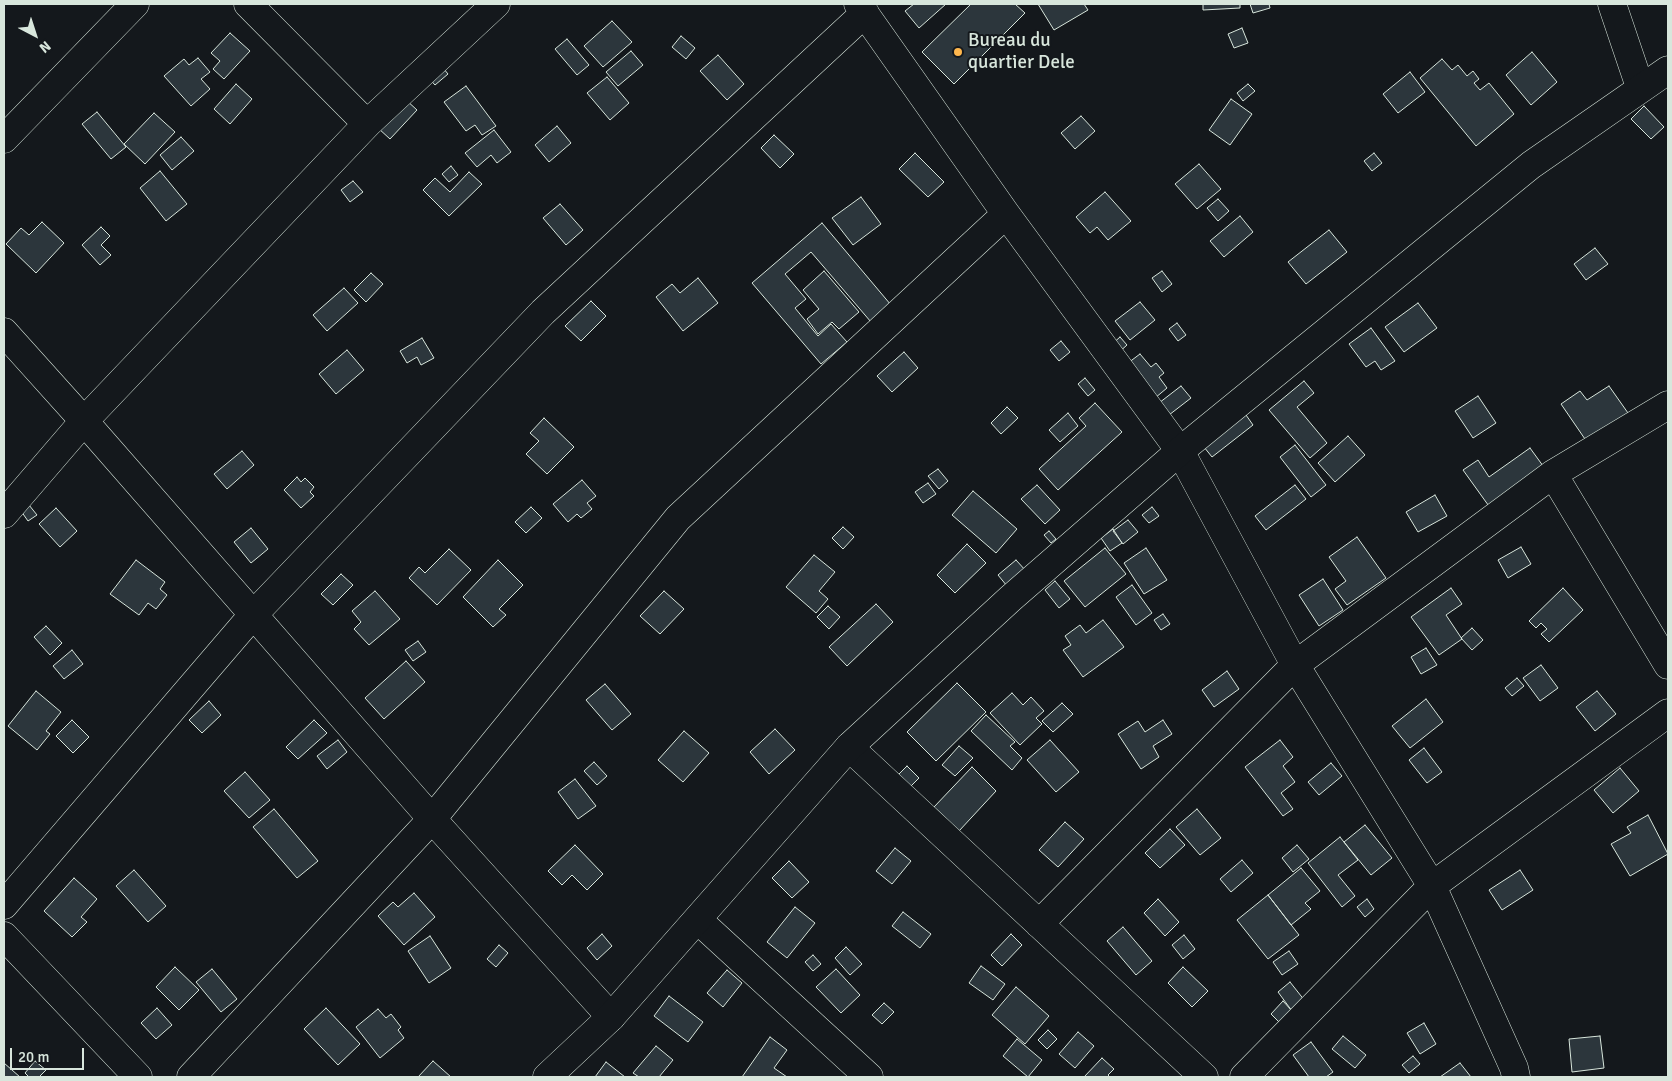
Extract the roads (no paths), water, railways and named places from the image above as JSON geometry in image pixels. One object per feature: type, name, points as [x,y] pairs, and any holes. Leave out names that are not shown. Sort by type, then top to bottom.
[{"type":"street","points":[[4,139],[135,4]]},
{"type":"street","points":[[248,4],[367,124]]},
{"type":"street","points":[[4,514],[84,420],[367,124],[496,4]]},
{"type":"street","points":[[1612,4],[1640,87]]},
{"type":"street","points":[[4,905],[252,616],[543,312],[861,8],[1006,214],[1180,451],[1295,665],[1432,886],[1514,1068],[1516,1077]]},
{"type":"street","points":[[547,1077],[611,1016],[698,920],[849,747],[1011,598],[1180,451],[1531,165],[1640,87],[1668,70]]},
{"type":"street","points":[[190,1077],[432,819],[678,518],[1006,214]]},
{"type":"street","points":[[4,332],[84,420],[252,616],[432,819],[611,1016]]},
{"type":"street","points":[[1039,924],[1295,665],[1553,474],[1668,405]]},
{"type":"street","points":[[1553,474],[1668,665]]},
{"type":"street","points":[[1244,1077],[1432,886],[1668,713]]},
{"type":"street","points":[[849,747],[1204,1077]]},
{"type":"street","points":[[698,920],[869,1077]]},
{"type":"street","points":[[4,936],[138,1077]]},
{"type":"place","name":"Bureau du quartier Dele","points":[[958,52]]}]
